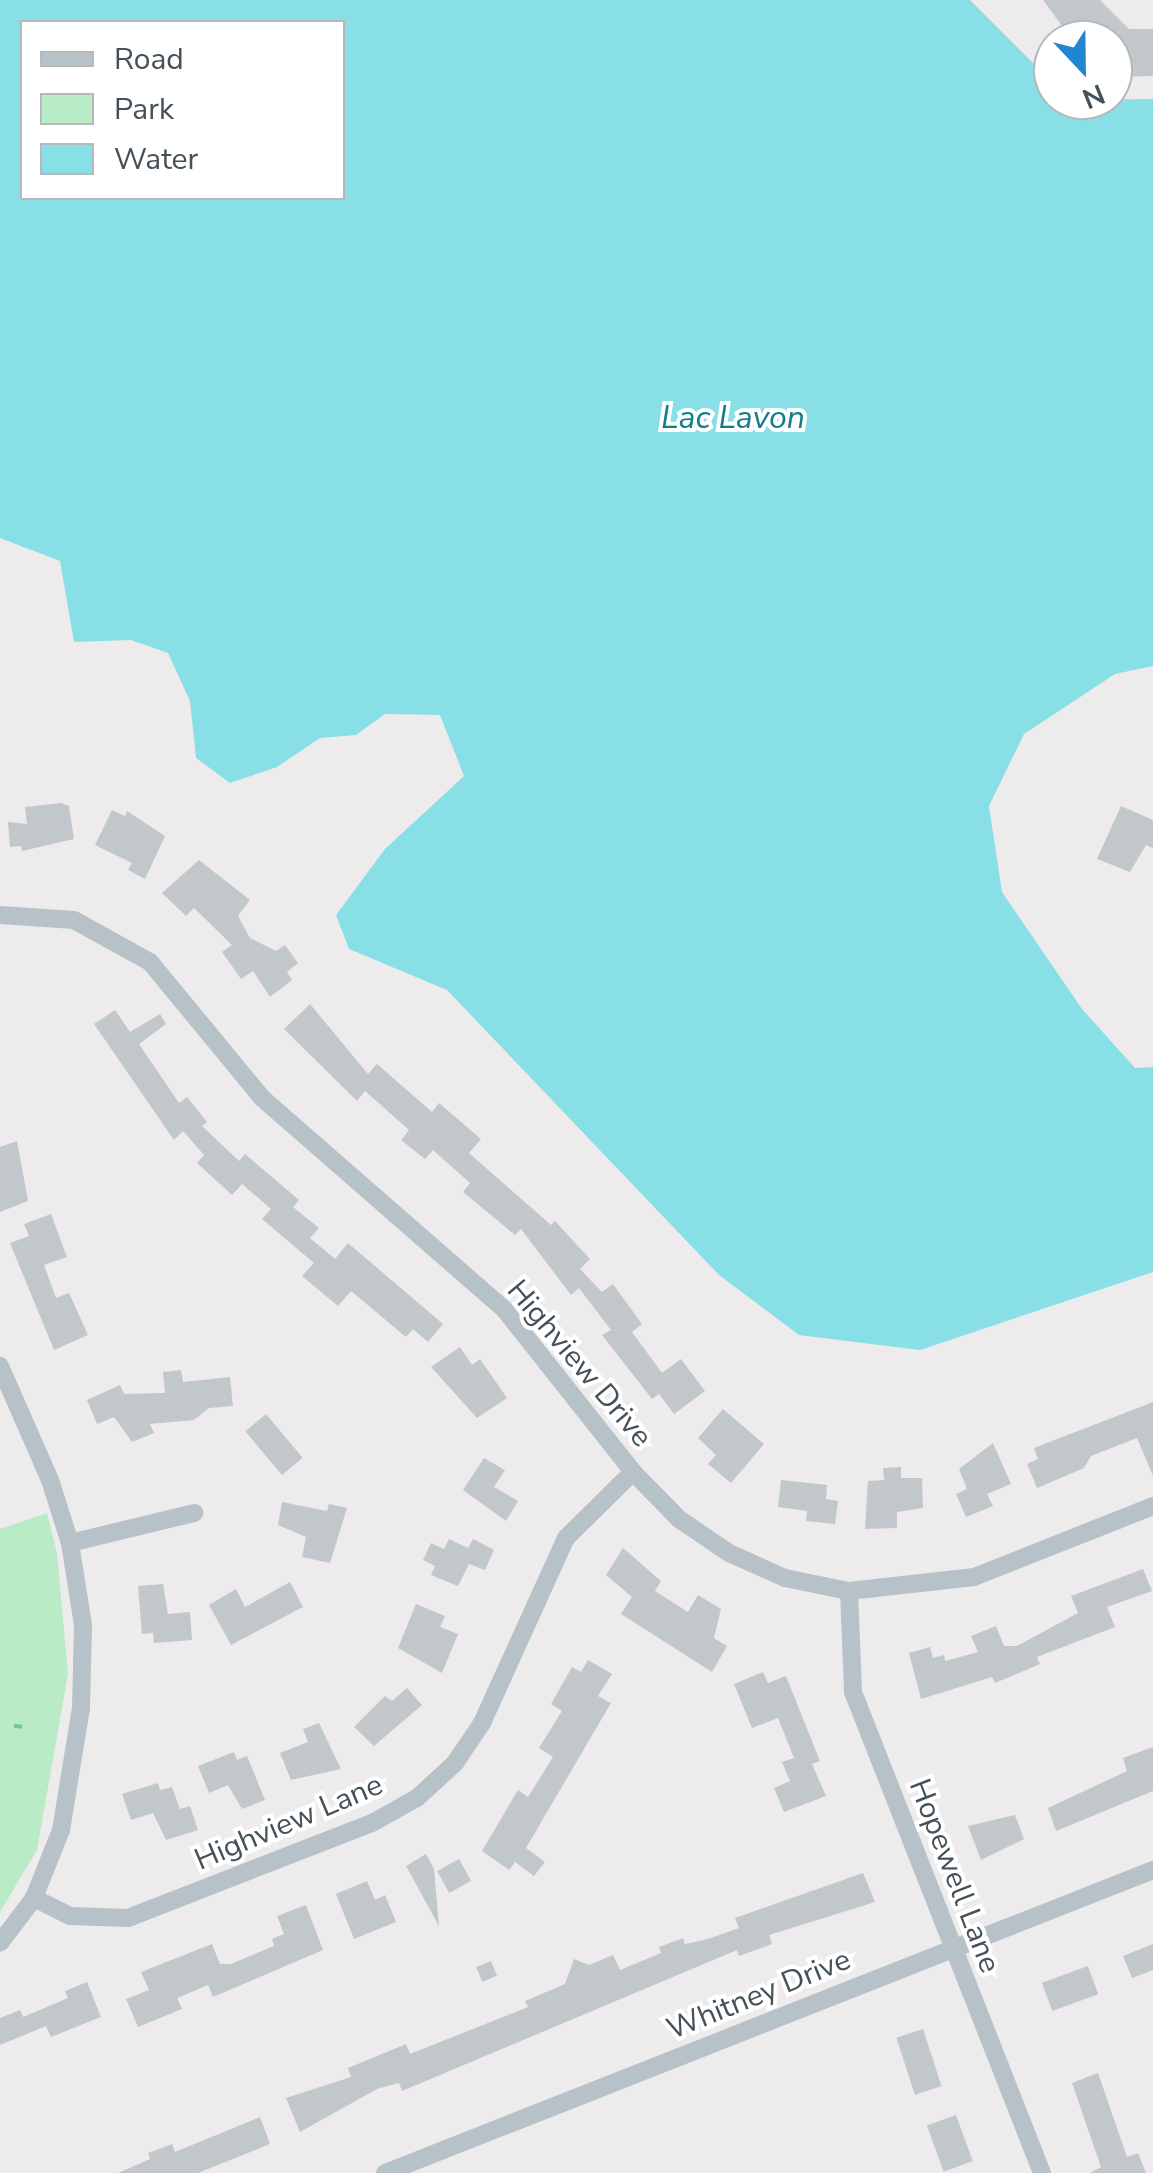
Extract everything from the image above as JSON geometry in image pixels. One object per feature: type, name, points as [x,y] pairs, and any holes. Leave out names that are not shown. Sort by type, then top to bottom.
[{"type":"street","name":"Highview Drive","points":[[0,915],[74,920],[150,962],[262,1098],[504,1309],[633,1472],[679,1519],[729,1553],[785,1578],[850,1591],[974,1577],[1153,1506]]},
{"type":"street","points":[[0,1366],[70,1543],[83,1624],[81,1708],[61,1830],[34,1898],[0,1943]]},
{"type":"street","name":"Highview Lane","points":[[34,1898],[70,1916],[128,1918],[372,1822],[416,1798],[455,1763],[482,1724],[566,1538],[633,1472]]},
{"type":"street","points":[[70,1543],[194,1513]]},
{"type":"street","name":"Hopewell Lane","points":[[850,1591],[853,1692],[1042,2173]]},
{"type":"street","name":"Whitney Drive","points":[[385,2173],[1153,1870]]},
{"type":"path","points":[[14,1726],[27,1727]]},
{"type":"green space","points":[[47,1513],[57,1553],[68,1674],[37,1850],[0,1912],[0,1529]]},
{"type":"water","name":"Lac Lavon","points":[[0,0],[970,0],[1033,63],[1033,120],[1133,120],[1133,99],[1153,99],[1153,666],[1115,674],[1024,734],[989,806],[1002,892],[1082,1009],[1135,1068],[1153,1067],[1153,1272],[920,1350],[799,1335],[719,1275],[447,990],[349,949],[336,915],[385,849],[464,776],[440,715],[385,714],[356,735],[320,738],[277,767],[230,783],[196,758],[190,701],[168,653],[131,640],[74,642],[60,561],[0,538]]},
{"type":"building","points":[[1043,0],[1100,0],[1120,20],[1058,20]]},
{"type":"building","points":[[1133,29],[1153,29],[1153,76],[1133,77]]},
{"type":"building","points":[[61,803],[69,806],[74,839],[22,851],[21,846],[10,847],[8,822],[27,824],[25,807]]},
{"type":"building","points":[[1121,806],[1153,820],[1153,848],[1146,845],[1130,872],[1097,859]]},
{"type":"building","points":[[112,810],[125,816],[127,811],[165,836],[145,879],[128,870],[132,863],[95,845]]},
{"type":"building","points":[[199,860],[250,900],[238,916],[250,938],[276,951],[285,945],[298,963],[287,972],[292,980],[270,997],[253,971],[241,979],[222,952],[232,945],[194,908],[186,916],[162,893]]},
{"type":"building","points":[[310,1004],[368,1074],[377,1064],[432,1112],[439,1103],[481,1139],[469,1153],[551,1225],[555,1221],[590,1259],[580,1269],[602,1292],[613,1284],[642,1324],[632,1332],[662,1373],[681,1359],[705,1391],[674,1414],[659,1394],[652,1399],[602,1335],[611,1330],[579,1288],[571,1295],[521,1229],[515,1235],[463,1192],[470,1183],[433,1150],[425,1159],[401,1140],[409,1130],[365,1091],[357,1101],[284,1029]]},
{"type":"building","points":[[115,1010],[130,1032],[160,1014],[166,1024],[139,1044],[179,1103],[187,1097],[207,1122],[202,1126],[239,1161],[245,1154],[299,1200],[293,1207],[319,1228],[310,1238],[335,1259],[348,1243],[443,1324],[428,1342],[413,1329],[406,1337],[351,1291],[338,1306],[302,1276],[314,1263],[262,1219],[271,1209],[242,1184],[232,1195],[197,1163],[204,1155],[183,1131],[174,1140],[94,1024]]},
{"type":"building","points":[[17,1141],[28,1201],[0,1212],[0,1147]]},
{"type":"building","points":[[51,1214],[67,1257],[44,1265],[56,1298],[69,1293],[88,1335],[54,1350],[10,1243],[29,1236],[24,1224]]},
{"type":"building","points":[[460,1347],[472,1365],[480,1359],[507,1398],[477,1418],[431,1367]]},
{"type":"building","points":[[181,1370],[183,1382],[230,1377],[233,1406],[209,1408],[194,1420],[150,1424],[154,1433],[132,1442],[114,1417],[97,1424],[87,1400],[120,1385],[124,1394],[165,1393],[163,1372]]},
{"type":"building","points":[[1153,1402],[1153,1476],[1137,1438],[1091,1456],[1084,1468],[1037,1488],[1027,1464],[1038,1459],[1034,1448]]},
{"type":"building","points":[[723,1409],[764,1444],[731,1483],[708,1464],[716,1455],[698,1438]]},
{"type":"building","points":[[266,1414],[303,1458],[282,1475],[245,1431]]},
{"type":"building","points":[[993,1443],[1011,1484],[987,1494],[993,1506],[966,1517],[956,1494],[967,1489],[959,1469]]},
{"type":"building","points":[[484,1458],[505,1470],[494,1487],[518,1501],[506,1521],[463,1490]]},
{"type":"building","points":[[901,1467],[901,1478],[922,1478],[923,1508],[897,1512],[897,1528],[865,1529],[868,1481],[884,1480],[883,1468]]},
{"type":"building","points":[[781,1480],[827,1485],[826,1499],[838,1501],[835,1524],[806,1521],[807,1511],[778,1507]]},
{"type":"building","points":[[282,1502],[327,1511],[329,1504],[347,1508],[330,1563],[302,1557],[306,1537],[278,1525]]},
{"type":"building","points":[[449,1539],[468,1548],[473,1539],[494,1550],[485,1570],[469,1564],[458,1586],[431,1575],[435,1566],[423,1560],[431,1543],[444,1549]]},
{"type":"building","points":[[623,1548],[661,1581],[655,1591],[688,1612],[698,1595],[721,1609],[714,1638],[727,1646],[712,1672],[621,1614],[632,1597],[606,1575]]},
{"type":"building","points":[[1143,1569],[1152,1591],[1107,1607],[1115,1627],[1037,1657],[1040,1664],[995,1683],[992,1677],[921,1699],[909,1653],[930,1647],[933,1658],[944,1655],[945,1661],[978,1652],[971,1636],[996,1626],[1004,1646],[1017,1646],[1078,1613],[1071,1596]]},
{"type":"building","points":[[290,1582],[303,1607],[231,1645],[209,1605],[236,1589],[245,1607]]},
{"type":"building","points":[[163,1584],[168,1614],[190,1612],[192,1640],[154,1643],[153,1633],[142,1634],[138,1586]]},
{"type":"building","points":[[416,1604],[445,1616],[440,1627],[458,1634],[442,1673],[398,1648]]},
{"type":"building","points":[[588,1660],[612,1674],[598,1696],[611,1703],[526,1848],[545,1862],[534,1876],[515,1862],[509,1870],[482,1851],[518,1790],[528,1797],[553,1757],[539,1748],[562,1711],[551,1704],[572,1667],[581,1672]]},
{"type":"building","points":[[763,1672],[768,1683],[786,1676],[820,1761],[812,1764],[826,1796],[784,1812],[774,1788],[790,1781],[782,1762],[794,1758],[778,1718],[752,1728],[734,1684]]},
{"type":"building","points":[[407,1688],[422,1705],[374,1746],[354,1727],[385,1696],[392,1701]]},
{"type":"building","points":[[319,1723],[341,1769],[291,1780],[280,1753],[308,1742],[303,1729]]},
{"type":"building","points":[[1153,1747],[1153,1791],[1056,1831],[1048,1808],[1127,1771],[1123,1758]]},
{"type":"building","points":[[234,1752],[237,1760],[247,1756],[265,1800],[242,1809],[228,1785],[209,1793],[198,1766]]},
{"type":"building","points":[[158,1783],[160,1790],[172,1787],[180,1809],[190,1806],[198,1830],[166,1840],[153,1813],[131,1820],[122,1794]]},
{"type":"building","points":[[1015,1815],[1024,1839],[981,1860],[968,1826]]},
{"type":"building","points":[[426,1854],[434,1869],[439,1926],[406,1866]]},
{"type":"building","points":[[459,1859],[471,1881],[449,1893],[437,1871]]},
{"type":"building","points":[[863,1873],[875,1902],[769,1935],[772,1944],[739,1956],[737,1950],[402,2091],[399,2083],[377,2089],[300,2132],[286,2098],[351,2077],[348,2068],[406,2044],[410,2054],[528,2007],[525,2001],[565,1984],[574,1959],[589,1965],[613,1955],[620,1970],[661,1953],[659,1947],[683,1938],[685,1944],[708,1939],[739,1928],[735,1918]]},
{"type":"building","points":[[367,1881],[375,1900],[385,1895],[396,1922],[354,1939],[336,1894]]},
{"type":"building","points":[[306,1905],[323,1950],[213,1997],[208,1985],[177,1998],[182,2009],[138,2027],[126,1999],[149,1990],[141,1972],[212,1944],[220,1964],[231,1964],[274,1946],[272,1939],[284,1934],[277,1916]]},
{"type":"building","points":[[1153,1944],[1153,1970],[1132,1978],[1123,1956]]},
{"type":"building","points":[[491,1961],[497,1976],[482,1982],[476,1967]]},
{"type":"building","points":[[1088,1966],[1098,1994],[1052,2011],[1042,1983]]},
{"type":"building","points":[[87,1982],[101,2017],[51,2037],[46,2026],[0,2045],[0,2018],[20,2010],[23,2017],[68,1998],[65,1991]]},
{"type":"building","points":[[923,2029],[942,2086],[915,2095],[896,2038]]},
{"type":"building","points":[[1098,2073],[1127,2157],[1138,2153],[1146,2173],[1090,2173],[1101,2167],[1072,2083]]},
{"type":"building","points":[[956,2115],[973,2161],[944,2172],[927,2126]]},
{"type":"building","points":[[260,2117],[270,2144],[198,2173],[118,2173],[150,2159],[148,2153],[172,2144],[175,2152]]}]
